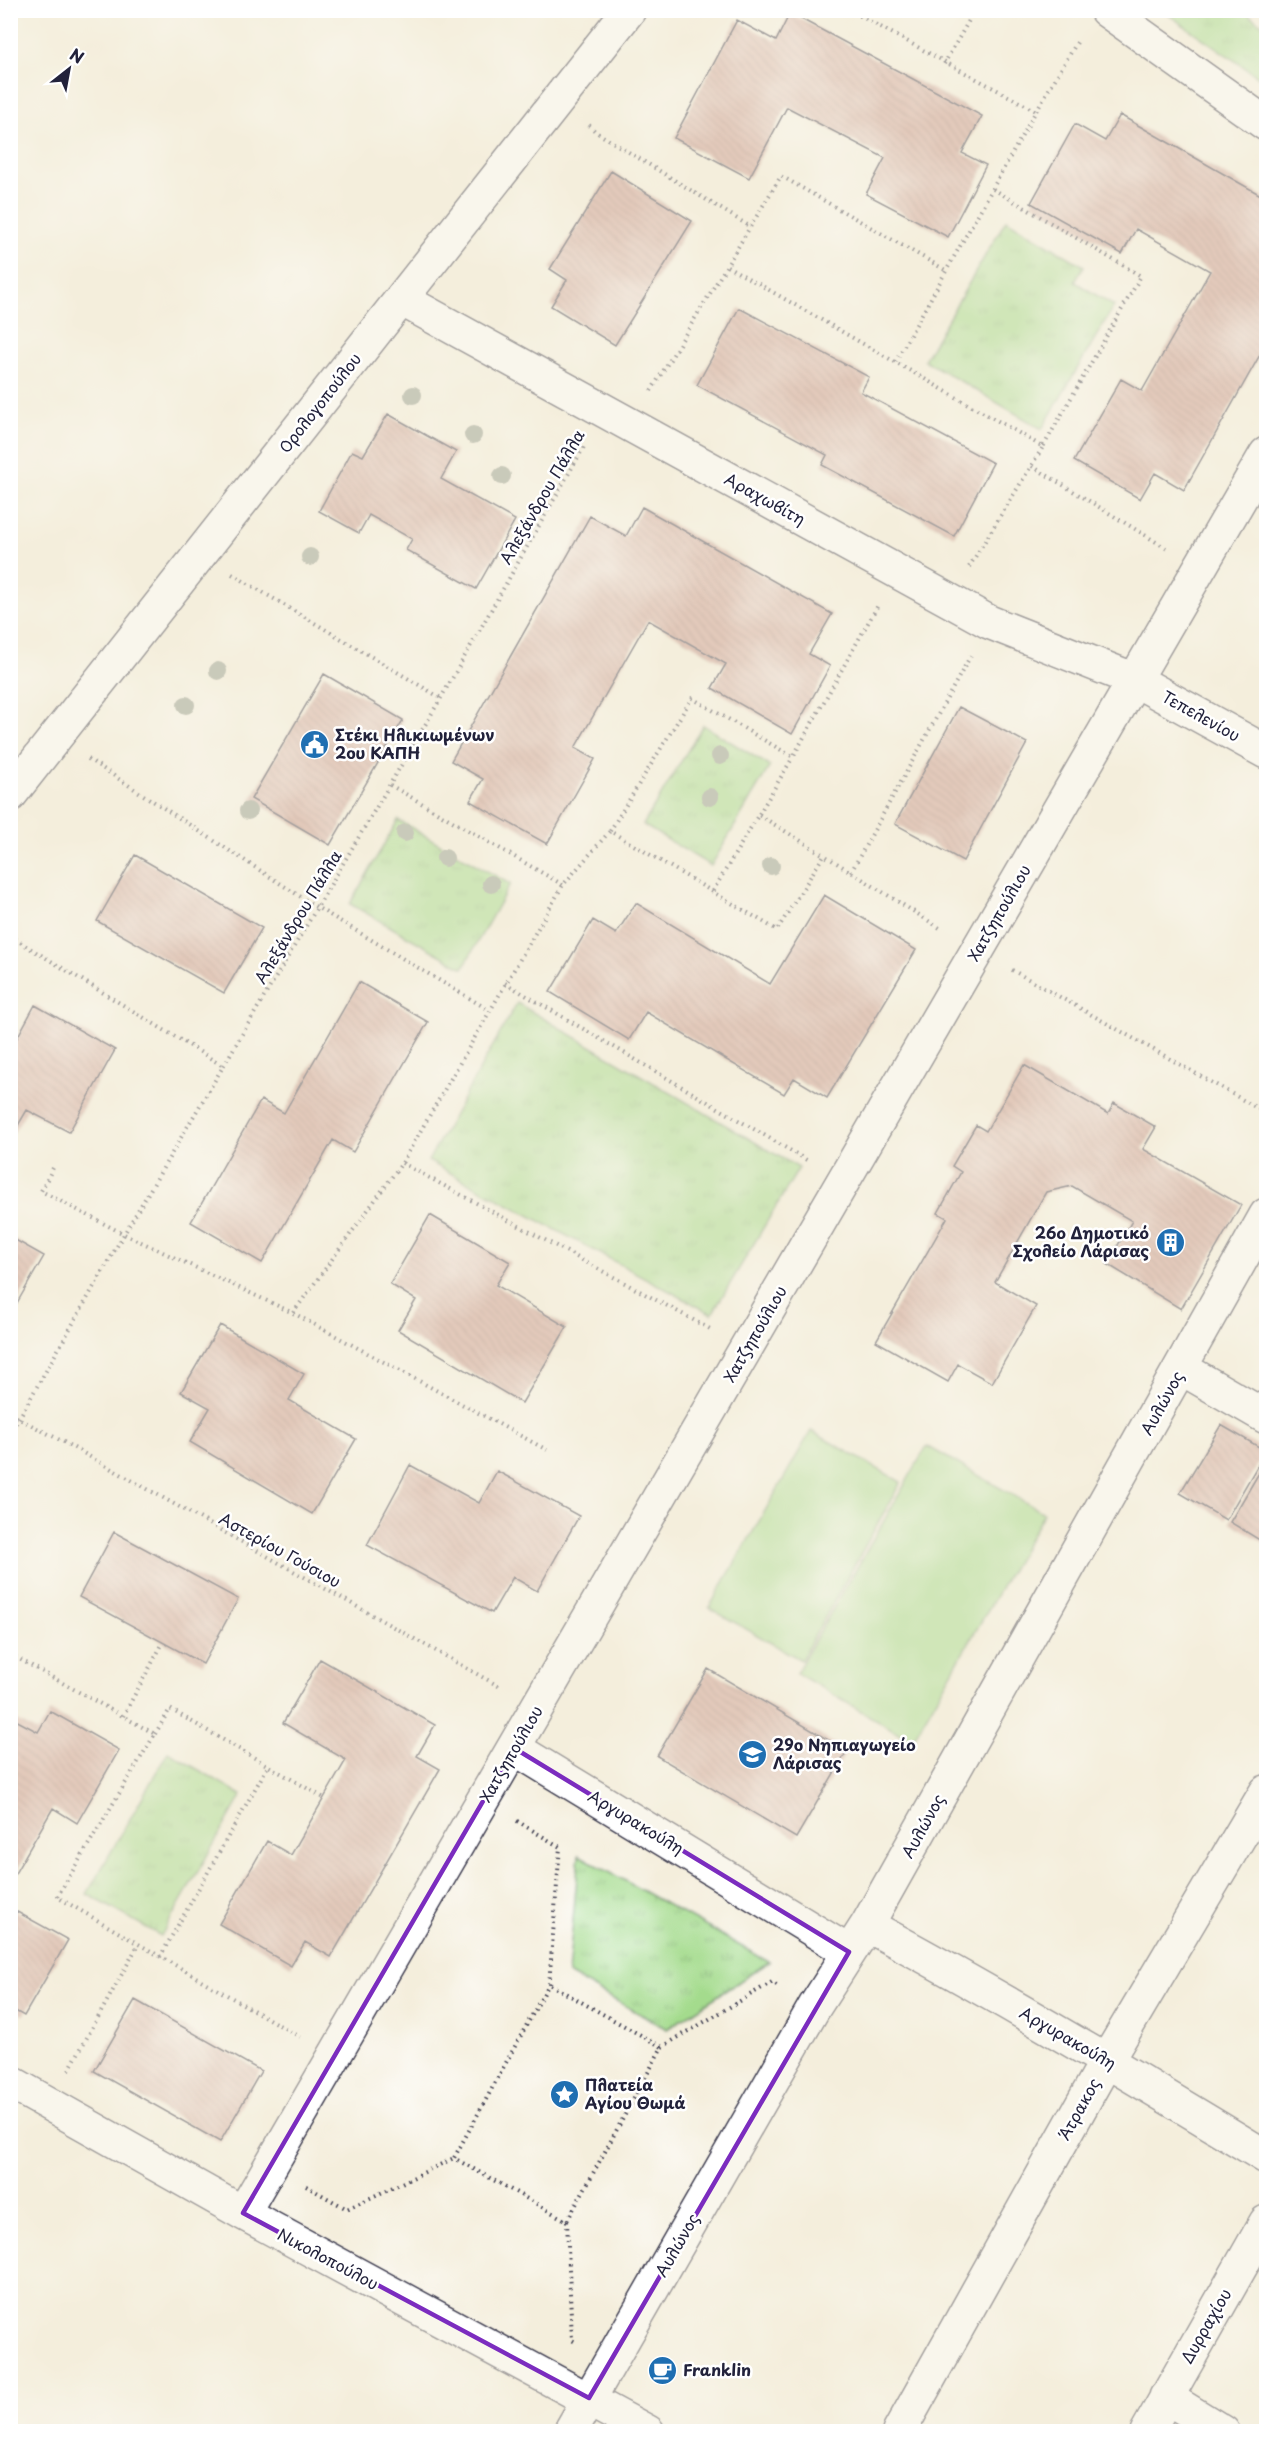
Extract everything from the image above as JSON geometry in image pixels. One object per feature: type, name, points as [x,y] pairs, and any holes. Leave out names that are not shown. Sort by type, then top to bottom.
[{"type":"street","name":"Ορολογοπούλου","points":[[10,795],[22,763],[55,738],[403,300],[629,10]]},
{"type":"street","points":[[1095,21],[1266,124]]},
{"type":"street","name":"Αραχωβίτη","points":[[403,300],[989,622],[1135,680]]},
{"type":"street","name":"Χατζηπούλιου","points":[[243,2213],[1266,454]]},
{"type":"street","name":"Τεπελενίου","points":[[1135,680],[1266,752]]},
{"type":"street","name":"Αυλώνος","points":[[570,2432],[815,2006],[867,1926],[1266,1215]]},
{"type":"street","points":[[1181,1368],[1266,1417]]},
{"type":"street","name":"Αργυρακούλη","points":[[514,1748],[849,1952]]},
{"type":"street","name":"Άτρακος","points":[[899,2432],[1107,2060],[1266,1792]]},
{"type":"street","name":"Αργυρακούλη","points":[[867,1926],[911,1948],[1107,2060],[1266,2157]]},
{"type":"street","name":"Νικολοπούλου","points":[[10,2082],[243,2213],[589,2398],[648,2432]]},
{"type":"street","name":"Δυρραχίου","points":[[1147,2432],[1266,2222]]},
{"type":"street","points":[[1166,2397],[1223,2432]]},
{"type":"path","points":[[849,10],[944,64],[1036,111]]},
{"type":"path","points":[[944,64],[975,10]]},
{"type":"path","points":[[895,362],[1036,111],[1095,21]]},
{"type":"path","points":[[559,99],[596,132],[750,226]]},
{"type":"path","name":"Αλεξάνδρου Πάλλα","points":[[10,1434],[124,1234],[441,698],[617,418],[727,266],[781,176],[947,271]]},
{"type":"path","points":[[949,600],[1032,466],[1141,276],[993,189]]},
{"type":"path","points":[[727,266],[1042,447]]},
{"type":"path","points":[[1032,466],[1199,570]]},
{"type":"path","points":[[201,554],[441,698]]},
{"type":"path","points":[[713,891],[793,757],[897,572]]},
{"type":"path","points":[[851,872],[989,622]]},
{"type":"path","points":[[293,1313],[402,1163],[563,885],[610,831],[692,698],[793,757]]},
{"type":"path","points":[[55,738],[318,908],[489,1010]]},
{"type":"path","points":[[389,785],[563,885]]},
{"type":"path","points":[[759,815],[978,950],[1266,1113]]},
{"type":"path","points":[[610,831],[777,930],[824,855]]},
{"type":"path","points":[[10,936],[224,1066]]},
{"type":"path","points":[[505,983],[843,1182]]},
{"type":"path","points":[[402,1163],[746,1349]]},
{"type":"path","points":[[53,1168],[41,1191],[124,1234],[293,1313],[547,1450]]},
{"type":"path","name":"Αστερίου Γούσιου","points":[[10,1414],[538,1707]]},
{"type":"path","points":[[123,1716],[163,1643]]},
{"type":"path","points":[[10,1654],[155,1734]]},
{"type":"path","points":[[324,1797],[170,1709],[57,1897],[334,2058]]},
{"type":"path","points":[[160,1957],[268,1766]]},
{"type":"path","points":[[271,2166],[347,2209],[454,2158],[549,1984],[560,1847],[483,1801]]},
{"type":"path","points":[[49,2104],[138,1945]]},
{"type":"path","points":[[609,2361],[572,2340],[567,2221],[662,2047],[772,1982],[815,2006]]},
{"type":"path","points":[[549,1984],[662,2047]]},
{"type":"path","points":[[454,2158],[567,2221]]},
{"type":"highlighted area","points":[[514,1748],[849,1952],[589,2398],[243,2213]]},
{"type":"green space","points":[[1163,11],[1243,11],[1266,27],[1266,82]]},
{"type":"green space","points":[[1006,220],[1084,266],[1075,282],[1114,306],[1042,429],[924,360]]},
{"type":"green space","points":[[703,725],[770,766],[711,866],[643,825]]},
{"type":"green space","points":[[398,820],[510,884],[463,968],[350,904]]},
{"type":"green space","points":[[517,1003],[799,1168],[712,1314],[428,1161]]},
{"type":"green space","points":[[811,1431],[901,1482],[801,1660],[709,1608]]},
{"type":"green space","points":[[927,1446],[1044,1513],[912,1741],[796,1673]]},
{"type":"green space","points":[[168,1752],[242,1795],[161,1936],[87,1894]]},
{"type":"green space","points":[[579,1855],[769,1962],[667,2029],[568,1974]]},
{"type":"building","points":[[790,13],[982,116],[962,153],[986,165],[948,237],[866,194],[885,158],[787,107],[749,178],[674,138],[737,20],[776,41]]},
{"type":"building","points":[[1120,115],[1266,198],[1266,344],[1184,490],[1155,473],[1140,499],[1074,461],[1121,379],[1142,391],[1210,271],[1136,229],[1122,254],[1031,203],[1075,124],[1105,141]]},
{"type":"building","points":[[611,171],[692,221],[615,345],[551,306],[567,280],[550,269]]},
{"type":"building","points":[[739,308],[869,377],[861,392],[993,463],[954,536],[822,465],[827,455],[697,385]]},
{"type":"building","points":[[388,414],[456,452],[441,479],[515,520],[476,589],[406,550],[412,539],[369,515],[359,533],[319,511],[352,451],[363,456]]},
{"type":"building","points":[[642,507],[832,614],[809,654],[830,666],[792,734],[712,688],[726,664],[648,620],[575,748],[595,759],[547,844],[470,801],[483,779],[451,761],[590,516],[626,536]]},
{"type":"building","points":[[324,674],[403,720],[330,845],[251,799]]},
{"type":"building","points":[[959,707],[1027,743],[963,861],[895,824]]},
{"type":"building","points":[[135,855],[262,928],[224,993],[97,921]]},
{"type":"building","points":[[824,895],[916,950],[827,1098],[794,1078],[784,1094],[646,1012],[629,1040],[550,992],[593,920],[616,934],[636,903],[770,984]]},
{"type":"building","points":[[359,982],[428,1022],[353,1152],[333,1140],[262,1263],[191,1222],[261,1100],[284,1113]]},
{"type":"building","points":[[35,1005],[115,1050],[69,1132],[27,1110],[10,1139],[10,1034],[17,1038]]},
{"type":"building","name":"26ο Δημοτικό Σχολείο Λάρισας","points":[[1024,1065],[1108,1114],[1114,1103],[1156,1127],[1143,1149],[1241,1205],[1181,1309],[1107,1264],[1132,1221],[1072,1186],[1046,1192],[995,1282],[1036,1306],[992,1383],[958,1364],[948,1382],[876,1341],[947,1218],[938,1213],[961,1172],[952,1166],[976,1125],[986,1131]]},
{"type":"building","points":[[430,1215],[510,1262],[496,1285],[567,1327],[522,1403],[398,1330],[416,1300],[390,1284]]},
{"type":"building","points":[[10,1237],[44,1256],[10,1315]]},
{"type":"building","points":[[220,1325],[304,1374],[289,1400],[356,1439],[312,1514],[190,1442],[210,1408],[181,1392]]},
{"type":"building","points":[[1221,1425],[1266,1451],[1226,1520],[1180,1493]]},
{"type":"building","points":[[1266,1461],[1266,1544],[1230,1522]]},
{"type":"building","points":[[410,1465],[479,1503],[497,1471],[579,1516],[537,1591],[513,1577],[492,1613],[367,1545]]},
{"type":"building","points":[[114,1532],[238,1599],[203,1664],[79,1597]]},
{"type":"building","points":[[320,1659],[435,1725],[417,1756],[440,1769],[331,1957],[305,1942],[291,1966],[219,1924],[267,1841],[291,1855],[346,1760],[283,1723]]},
{"type":"building","name":"29ο Νηπιαγωγείο Λάρισας","points":[[708,1669],[847,1751],[796,1838],[657,1756]]},
{"type":"building","points":[[50,1711],[119,1750],[77,1823],[53,1808],[10,1882],[10,1717],[38,1732]]},
{"type":"building","points":[[10,1908],[68,1940],[24,2016],[10,2008]]},
{"type":"building","points":[[135,2000],[261,2071],[220,2142],[94,2071]]},
{"type":"place","name":"Στέκι Ηλικιωμένων 2ου ΚΑΠΗ","points":[[314,744]]},
{"type":"place","name":"26ο Δημοτικό Σχολείο Λάρισας","points":[[1170,1242]]},
{"type":"place","name":"29ο Νηπιαγωγείο Λάρισας","points":[[752,1754]]},
{"type":"place","name":"Πλατεία Αγίου Θωμά","points":[[564,2094]]},
{"type":"place","name":"Franklin","points":[[662,2370]]}]
